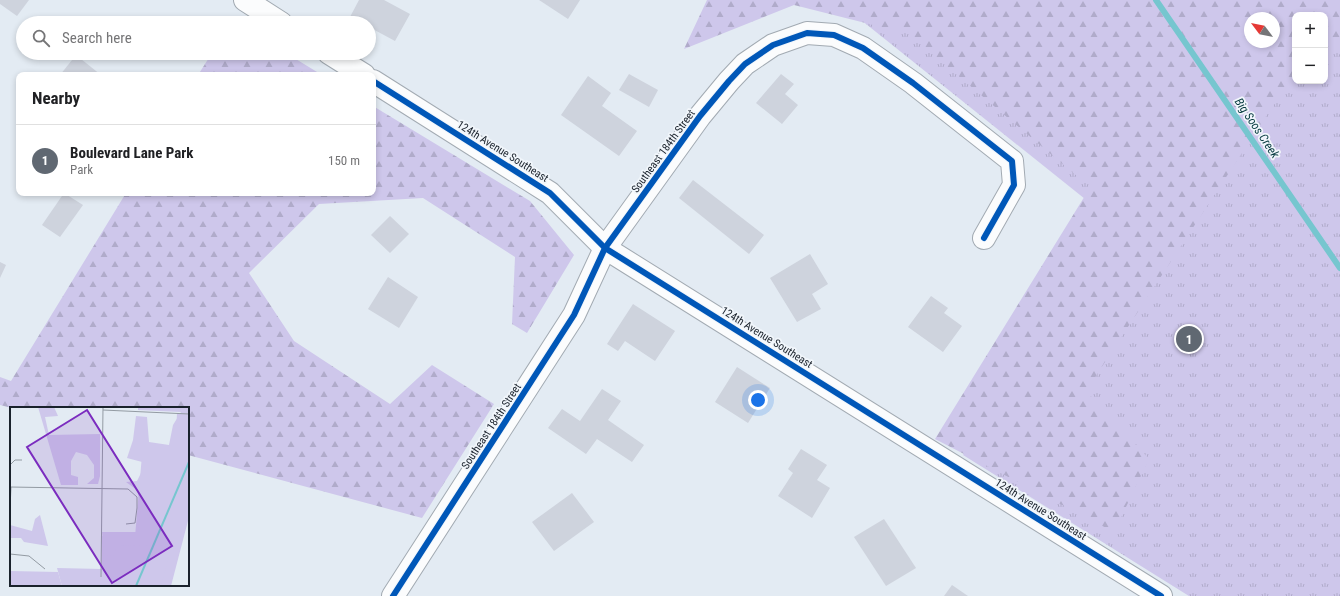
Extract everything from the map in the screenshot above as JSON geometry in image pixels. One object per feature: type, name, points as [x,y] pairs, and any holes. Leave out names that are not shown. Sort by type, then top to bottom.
[{"type":"street","points":[[245,0],[270,16]]},
{"type":"street","name":"Southeast 184th Street","points":[[393,596],[574,315],[605,248],[700,116],[729,80],[745,64],[773,45],[807,33],[834,35],[863,48],[913,83],[1012,161],[1014,186],[984,238]]},
{"type":"street","points":[[340,60],[359,72]]},
{"type":"street","name":"124th Avenue Southeast","points":[[376,83],[550,193],[605,248],[1161,596]]},
{"type":"green space","points":[[707,0],[1340,0],[1340,49],[1328,49],[1328,12],[1292,12],[1292,77],[1086,391],[1149,459],[1114,532],[935,439],[1091,186],[1073,173],[909,34],[794,5],[684,49]]},
{"type":"green space","points":[[836,0],[1340,0],[1340,596],[1189,596],[963,455],[1115,223]]},
{"type":"green space","points":[[208,60],[297,60],[317,72],[200,72]]},
{"type":"green space","points":[[376,108],[530,201],[574,255],[527,333],[512,324],[515,257],[423,198],[319,204],[249,273],[294,341],[390,404],[432,365],[494,404],[422,518],[189,455],[189,407],[10,408],[0,405],[0,377],[11,381],[124,196],[376,196]]},
{"type":"building","points":[[0,0],[29,0],[17,16],[0,4]]},
{"type":"building","points":[[359,0],[384,0],[410,14],[395,41],[376,31],[376,16],[351,16]]},
{"type":"building","points":[[539,0],[580,0],[568,19]]},
{"type":"building","points":[[72,60],[82,60],[97,72],[62,72]]},
{"type":"building","points":[[629,74],[658,90],[649,107],[619,90]]},
{"type":"building","points":[[781,74],[794,84],[785,94],[798,105],[782,124],[756,103]]},
{"type":"building","points":[[588,76],[611,93],[602,106],[637,131],[619,156],[561,115]]},
{"type":"building","points":[[693,180],[764,235],[749,254],[679,198]]},
{"type":"building","points":[[62,196],[69,196],[83,205],[60,237],[42,225]]},
{"type":"building","points":[[390,216],[409,234],[390,253],[371,235]]},
{"type":"building","points":[[810,254],[828,284],[812,294],[821,309],[797,322],[770,278]]},
{"type":"building","points":[[0,262],[6,265],[0,278]]},
{"type":"building","points":[[388,277],[418,297],[399,328],[368,309]]},
{"type":"building","points":[[931,296],[948,308],[944,313],[962,326],[943,352],[908,327]]},
{"type":"building","points":[[633,304],[675,331],[655,361],[625,341],[618,351],[607,344]]},
{"type":"building","points":[[737,367],[770,388],[748,423],[715,402]]},
{"type":"building","points":[[602,389],[621,401],[608,420],[644,445],[632,462],[597,439],[586,454],[548,428],[562,409],[580,421]]},
{"type":"building","points":[[801,449],[827,465],[817,480],[830,488],[812,518],[778,496],[793,473],[788,469]]},
{"type":"building","points":[[572,493],[594,522],[554,551],[532,522]]},
{"type":"building","points":[[884,519],[916,568],[886,586],[854,537]]},
{"type":"building","points":[[952,585],[968,596],[944,596]]},
{"type":"waterway","name":"Big Soos Creek","points":[[1156,0],[1340,268]]},
{"type":"cycle path","points":[[393,596],[574,315],[605,248],[700,116],[745,64],[773,45],[807,33],[834,35],[863,48],[913,83],[1012,161],[1014,185],[984,238]]},
{"type":"cycle path","points":[[376,83],[550,193],[605,248],[1161,596]]},
{"type":"place","name":"Boulevard Lane Park","points":[[1189,339]]}]
